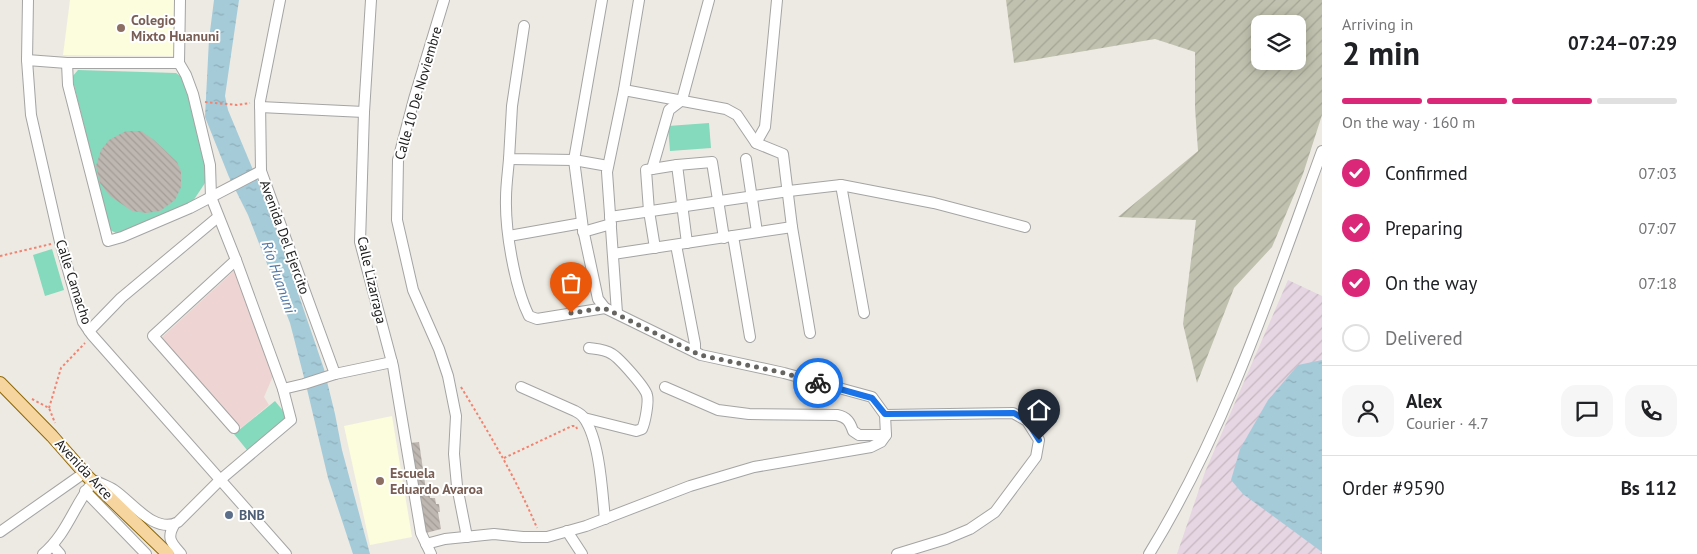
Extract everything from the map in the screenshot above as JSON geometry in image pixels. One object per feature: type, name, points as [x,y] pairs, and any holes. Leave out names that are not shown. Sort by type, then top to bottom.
[{"type":"main road","name":"Avenida Arce","points":[[0,383],[52,436],[88,481],[168,554]]},
{"type":"street","name":"Calle Camacho","points":[[28,0],[27,60],[31,115],[60,242],[83,322],[90,333],[286,554]]},
{"type":"street","points":[[180,0],[179,63],[193,94],[210,165],[211,197],[283,389],[291,420],[220,480],[174,525],[169,533],[170,539],[181,554]]},
{"type":"street","name":"Avenida Del Ejercito","points":[[280,0],[260,104],[258,172],[332,375]]},
{"type":"street","name":"Calle Lizarraga","points":[[371,0],[364,112],[360,242],[392,362],[421,533],[428,549]]},
{"type":"street","name":"Calle 10 De Noviembre","points":[[444,0],[398,160],[397,220],[413,290],[448,376],[456,416],[454,454],[457,486],[467,537]]},
{"type":"street","points":[[428,549],[445,539],[494,534],[547,537],[605,519],[690,486],[754,467],[871,447],[881,442],[886,435],[885,414],[872,398],[784,373],[700,355],[604,308],[598,299],[583,228],[574,160],[602,0]]},
{"type":"street","points":[[617,314],[607,172],[624,90],[639,0]]},
{"type":"street","points":[[652,169],[669,110],[682,100],[710,0]]},
{"type":"street","points":[[756,143],[765,126],[777,0]]},
{"type":"street","points":[[524,26],[512,106],[506,200],[511,251],[522,302],[529,316],[537,319],[604,308]]},
{"type":"street","points":[[27,60],[67,63],[179,63]]},
{"type":"street","points":[[67,63],[68,85],[108,241],[122,237],[211,197],[258,172]]},
{"type":"street","points":[[624,90],[726,109],[737,115],[756,143],[783,154],[792,227],[810,332]]},
{"type":"street","points":[[260,104],[364,112]]},
{"type":"street","points":[[1150,554],[1173,515],[1246,358],[1322,151]]},
{"type":"street","points":[[746,159],[757,232]]},
{"type":"street","points":[[508,160],[574,160],[608,166]]},
{"type":"street","points":[[656,248],[649,211],[646,170],[676,164],[712,162],[718,201],[750,337]]},
{"type":"street","points":[[676,164],[682,206],[681,244],[696,344],[695,352]]},
{"type":"street","points":[[509,236],[583,228],[649,211],[841,185],[934,203],[1025,227]]},
{"type":"street","points":[[841,185],[864,314]]},
{"type":"street","points":[[90,333],[121,298],[218,217]]},
{"type":"street","points":[[613,254],[792,227]]},
{"type":"street","points":[[234,428],[152,336],[236,260]]},
{"type":"street","points":[[584,418],[636,431],[642,429],[647,395],[642,385],[611,353],[589,348]]},
{"type":"street","points":[[283,389],[332,375],[392,362]]},
{"type":"street","points":[[521,387],[575,411],[584,418],[590,428],[594,446],[602,485],[605,519]]},
{"type":"street","points":[[665,387],[718,410],[749,414],[837,415],[844,417],[850,423],[853,431],[859,435],[886,435]]},
{"type":"street","points":[[885,414],[1014,413],[1027,421],[1039,440],[1036,456],[995,512],[970,529],[946,539],[897,554]]},
{"type":"street","points":[[0,532],[88,481],[114,490],[148,520],[157,524],[174,525]]},
{"type":"street","points":[[43,554],[64,531],[88,481]]},
{"type":"street","points":[[88,481],[146,554]]},
{"type":"street","points":[[567,531],[582,554]]},
{"type":"street","points":[[52,546],[60,554]]},
{"type":"path","points":[[205,102],[236,105],[260,104]]},
{"type":"path","points":[[0,256],[60,242]]},
{"type":"path","points":[[49,408],[61,368],[90,333]]},
{"type":"path","points":[[458,381],[504,458],[526,500],[541,537]]},
{"type":"path","points":[[504,458],[572,426],[576,426],[580,433]]},
{"type":"shaded area","name":"Colegio Mixto Huanuni","points":[[70,0],[176,0],[174,56],[63,55]]},
{"type":"shaded area","points":[[1006,0],[1322,0],[1322,115],[1303,174],[1272,247],[1234,288],[1197,383],[1183,324],[1196,220],[1118,217],[1198,151],[1195,108],[1195,52],[1155,39],[1014,63]]},
{"type":"shaded area","points":[[237,268],[273,376],[264,397],[269,405],[241,428],[161,338]]},
{"type":"shaded area","points":[[1288,280],[1322,296],[1322,554],[1177,554],[1205,472]]},
{"type":"shaded area","name":"Escuela Eduardo Avaroa","points":[[392,416],[412,537],[370,545],[344,426]]},
{"type":"green space","points":[[78,70],[176,73],[186,80],[209,177],[191,204],[120,235],[110,230],[72,77]]},
{"type":"green space","points":[[709,123],[711,148],[670,151],[668,126]]},
{"type":"green space","points":[[52,249],[64,290],[45,296],[33,255]]},
{"type":"green space","points":[[275,401],[288,417],[247,450],[234,434]]},
{"type":"water","name":"Río Huanuni","points":[[214,0],[239,0],[225,96],[228,110],[269,208],[324,369],[342,450],[370,554],[353,554],[328,478],[290,323],[248,215],[229,177],[205,117],[209,39]]},
{"type":"water","points":[[1322,360],[1322,552],[1243,494],[1231,480],[1240,449],[1268,400],[1298,365]]},
{"type":"building","points":[[126,131],[141,131],[154,140],[177,162],[181,171],[181,187],[175,200],[160,211],[146,213],[132,211],[110,196],[100,183],[96,166],[101,150],[109,140]]},
{"type":"building","points":[[419,442],[426,490],[429,490],[430,498],[435,498],[436,504],[439,504],[440,512],[438,512],[441,529],[426,533],[410,443]]},
{"type":"way so far","points":[[571,313],[604,308],[700,355],[784,373],[818,383]]},
{"type":"place","name":"Colegio Mixto Huanuni","points":[[121,28]]},
{"type":"place","name":"Escuela Eduardo Avaroa","points":[[380,481]]},
{"type":"place","name":"BNB","points":[[229,515]]},
{"type":"route","points":[[818,383],[872,398],[885,414],[1014,413],[1027,421],[1039,440]]}]
